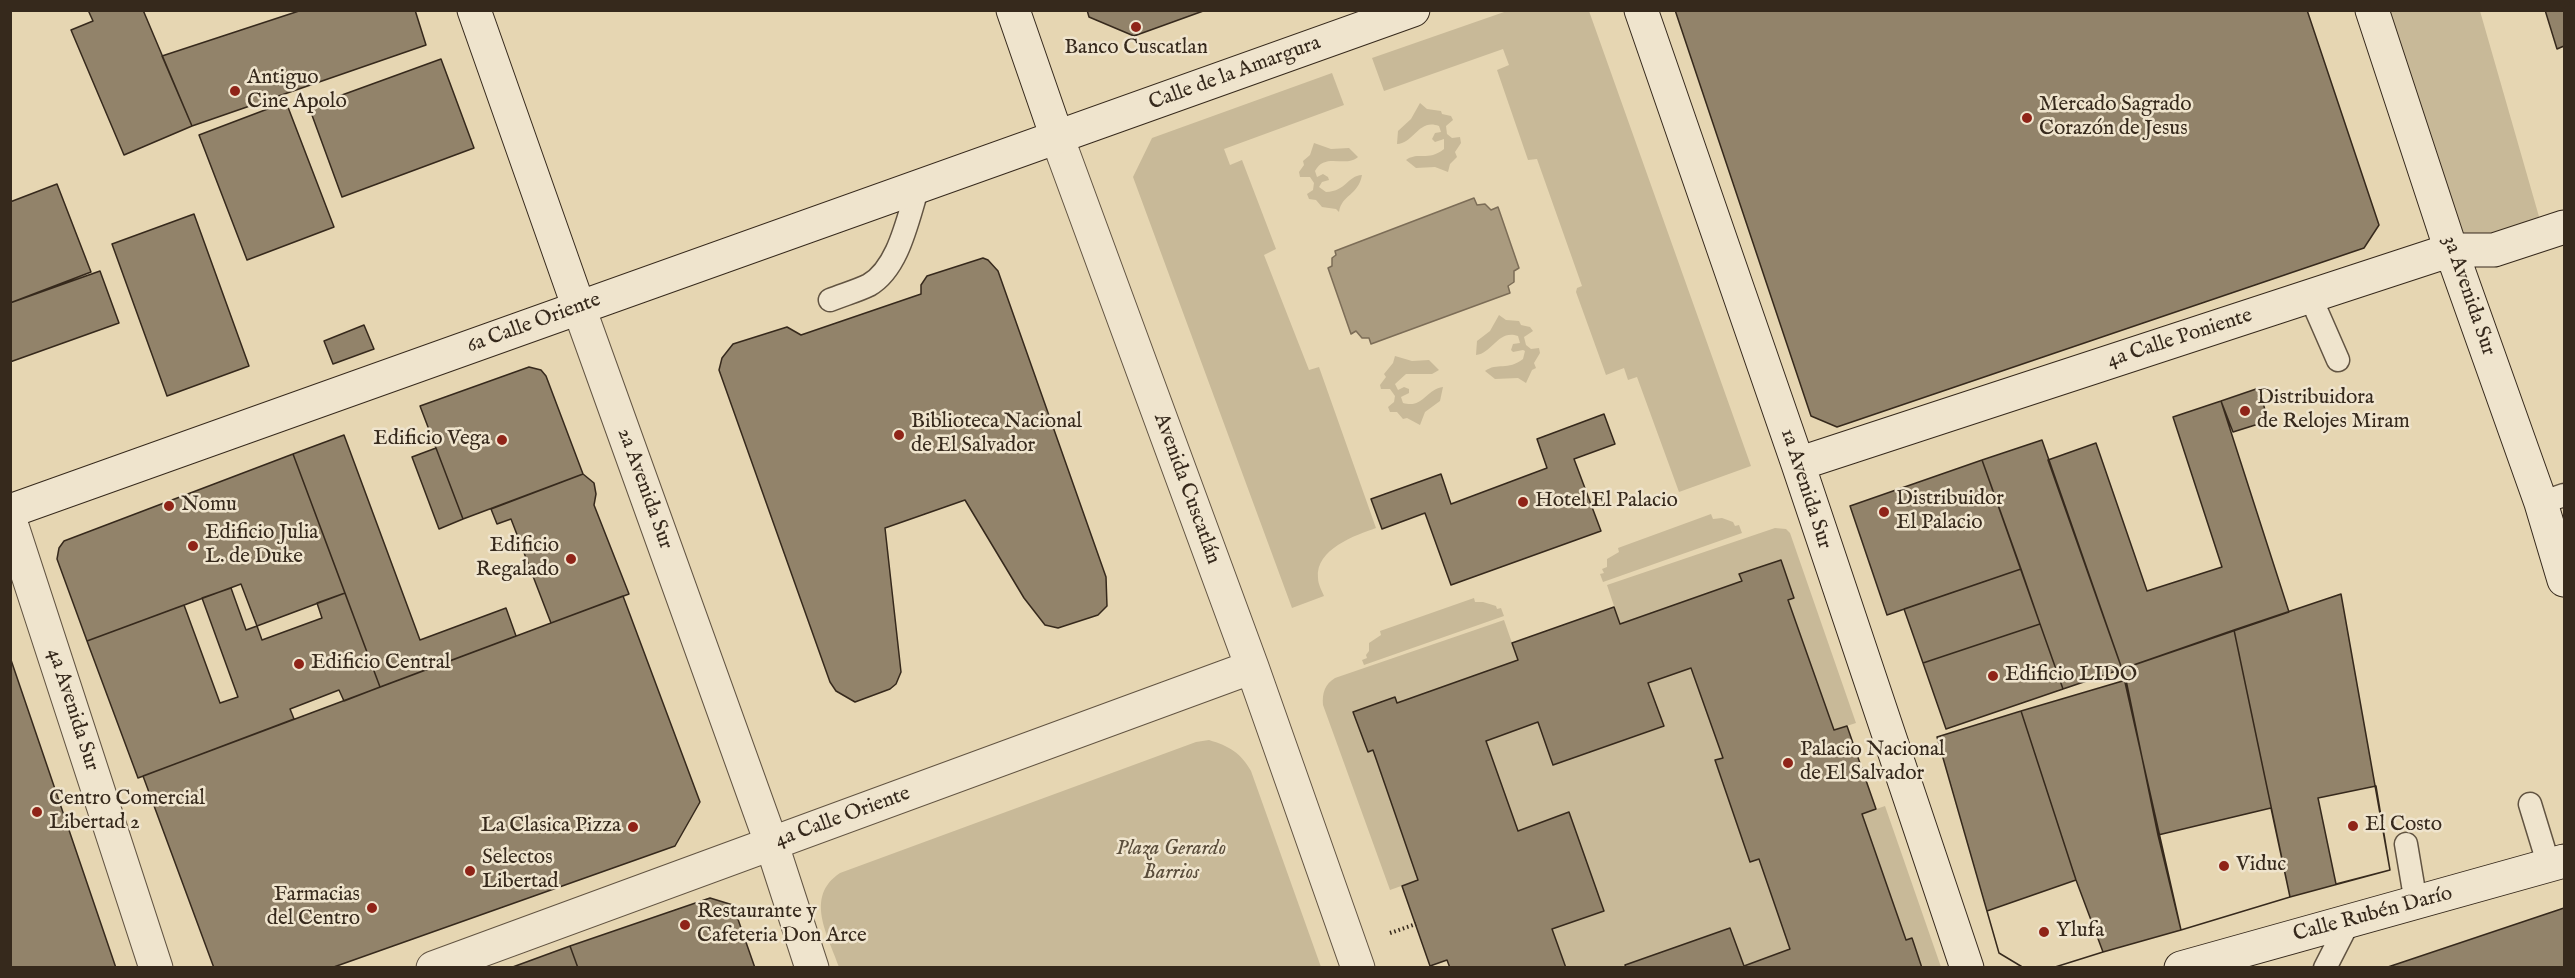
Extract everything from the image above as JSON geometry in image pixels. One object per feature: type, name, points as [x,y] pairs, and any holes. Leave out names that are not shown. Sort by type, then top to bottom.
[{"type":"street","name":"2a Avenida Sur","points":[[474,10],[772,844],[812,968]]},
{"type":"street","name":"Avenida Cuscatlán","points":[[1013,10],[1056,137],[1251,667],[1358,968]]},
{"type":"street","name":"Calle de la Amargura","points":[[1056,137],[1413,10]]},
{"type":"street","name":"1a Avenida Sur","points":[[1641,10],[1798,464],[1967,968]]},
{"type":"street","name":"3a Avenida Sur","points":[[2372,10],[2451,250],[2553,499],[2565,580]]},
{"type":"street","name":"6a Calle Oriente","points":[[10,511],[1056,137]]},
{"type":"street","name":"4a Calle Poniente","points":[[1798,464],[2451,250],[2494,250],[2565,227]]},
{"type":"street","name":"4a Avenida Sur","points":[[10,520],[156,968]]},
{"type":"street","name":"4a Calle Oriente","points":[[433,968],[1251,667]]},
{"type":"street","name":"Calle Rubén Darío","points":[[2181,968],[2557,864]]},
{"type":"lane","points":[[830,300],[871,284],[891,263],[904,233],[918,187]]},
{"type":"lane","points":[[2310,296],[2338,360]]},
{"type":"lane","points":[[2530,804],[2557,864]]},
{"type":"lane","points":[[2406,844],[2416,903]]},
{"type":"lane","points":[[2325,968],[2349,921]]},
{"type":"path","points":[[1390,933],[1416,924]]},
{"type":"green space","points":[[1507,11],[1589,11],[1751,466],[1679,492],[1637,377],[1628,380],[1624,368],[1606,375],[1576,292],[1577,288],[1582,286],[1537,159],[1528,160],[1497,70],[1509,65],[1503,49],[1384,91],[1372,58]]},
{"type":"green space","points":[[2372,11],[2480,11],[2544,234],[2451,250]]},
{"type":"green space","points":[[1332,73],[1344,105],[1224,149],[1230,165],[1242,160],[1276,249],[1264,255],[1309,370],[1319,367],[1376,528],[1348,539],[1330,551],[1319,568],[1318,580],[1324,596],[1292,608],[1133,177],[1152,138]]},
{"type":"green space","points":[[1420,103],[1427,109],[1441,111],[1442,114],[1451,116],[1453,120],[1446,126],[1447,134],[1452,138],[1460,137],[1461,143],[1455,152],[1457,157],[1450,164],[1448,172],[1435,167],[1416,168],[1406,160],[1415,156],[1433,155],[1444,149],[1444,139],[1435,142],[1432,139],[1435,133],[1441,132],[1439,126],[1426,125],[1408,140],[1397,144],[1398,131],[1411,119]]},
{"type":"green space","points":[[1314,143],[1331,149],[1349,148],[1358,157],[1347,161],[1324,162],[1315,171],[1317,177],[1323,174],[1328,177],[1329,180],[1322,182],[1319,187],[1326,192],[1338,189],[1353,178],[1362,175],[1357,187],[1343,202],[1339,212],[1336,209],[1322,207],[1316,200],[1309,199],[1307,194],[1313,190],[1314,183],[1310,177],[1300,177],[1299,172],[1304,165],[1303,161],[1310,155]]},
{"type":"green space","points":[[1499,315],[1506,320],[1519,321],[1521,325],[1530,327],[1533,331],[1524,337],[1526,345],[1531,349],[1539,348],[1540,353],[1534,363],[1536,368],[1532,370],[1526,383],[1518,378],[1495,379],[1485,371],[1489,368],[1512,365],[1523,359],[1525,351],[1513,352],[1511,350],[1513,344],[1520,343],[1518,336],[1500,338],[1487,350],[1476,355],[1477,341],[1490,331]]},
{"type":"green space","points":[[1395,356],[1412,361],[1429,360],[1439,370],[1432,374],[1406,374],[1395,384],[1398,390],[1404,387],[1409,389],[1409,393],[1401,397],[1403,403],[1410,404],[1420,401],[1432,391],[1443,387],[1440,401],[1425,412],[1420,425],[1407,418],[1403,419],[1397,412],[1390,412],[1388,407],[1394,402],[1395,396],[1390,389],[1381,389],[1380,385],[1386,377],[1384,374],[1393,363]]},
{"type":"green space","points":[[1711,514],[1713,519],[1722,518],[1733,522],[1735,526],[1739,525],[1742,533],[1603,582],[1600,574],[1604,573],[1602,569],[1607,567],[1607,559],[1619,552],[1618,548]]},
{"type":"green space","points":[[1775,528],[1786,529],[1790,533],[1856,723],[1834,730],[1788,600],[1794,598],[1781,560],[1739,575],[1742,581],[1620,624],[1607,585]]},
{"type":"green space","points":[[1474,598],[1475,602],[1496,606],[1497,609],[1501,608],[1504,616],[1364,665],[1362,660],[1367,658],[1369,643],[1381,635],[1380,631]]},
{"type":"green space","points":[[1504,620],[1518,660],[1397,703],[1395,697],[1368,752],[1373,750],[1418,880],[1390,890],[1323,705],[1325,689],[1335,678]]},
{"type":"green space","points":[[1691,668],[1723,758],[1715,761],[1750,862],[1759,859],[1790,949],[1744,966],[1730,928],[1625,965],[1626,967],[1566,967],[1552,929],[1603,911],[1569,813],[1518,831],[1486,741],[1538,722],[1553,765],[1663,727],[1648,683]]},
{"type":"green space","name":"Plaza Gerardo Barrios","points":[[1209,740],[1234,751],[1251,771],[1321,967],[839,967],[825,930],[821,905],[823,893],[829,883],[840,873],[1196,742]]},
{"type":"green space","points":[[1885,806],[1941,967],[1922,967],[1912,938],[1906,940],[1862,814]]},
{"type":"shaded area","points":[[1474,198],[1477,205],[1485,204],[1491,210],[1498,207],[1519,268],[1514,271],[1514,282],[1508,286],[1510,293],[1371,344],[1369,338],[1362,338],[1356,331],[1351,334],[1328,268],[1332,266],[1335,251]]},
{"type":"building","points":[[88,10],[143,10],[192,126],[124,155],[71,30],[93,21]]},
{"type":"building","name":"Antiguo Cine Apolo","points":[[302,10],[415,10],[426,45],[192,126],[162,56]]},
{"type":"building","name":"Banco Cuscatlan","points":[[1087,10],[1206,10],[1134,36],[1089,17]]},
{"type":"building","name":"Mercado Sagrado Corazón de Jesus","points":[[1675,10],[2307,10],[2379,225],[2364,248],[1837,427],[1811,416]]},
{"type":"building","points":[[2545,10],[2564,10],[2564,46],[2557,49]]},
{"type":"building","points":[[441,59],[474,148],[342,197],[309,107]]},
{"type":"building","points":[[286,102],[334,227],[247,260],[199,135]]},
{"type":"building","points":[[57,184],[91,272],[10,303],[10,202]]},
{"type":"building","points":[[194,214],[249,366],[167,396],[112,244]]},
{"type":"building","name":"Biblioteca Nacional de El Salvador","points":[[983,258],[998,271],[1106,577],[1107,606],[1098,615],[1058,628],[1045,625],[1024,598],[965,500],[885,528],[901,672],[896,684],[890,689],[855,702],[836,691],[830,682],[719,370],[722,358],[733,344],[787,327],[801,335],[921,294],[921,285],[927,276]]},
{"type":"building","points":[[100,271],[119,323],[10,362],[10,303]]},
{"type":"building","points":[[364,325],[374,349],[333,364],[324,341]]},
{"type":"building","name":"Edificio Vega","points":[[529,367],[541,370],[546,376],[583,474],[463,519],[420,406]]},
{"type":"building","name":"Distribuidora de Relojes Miram","points":[[2259,388],[2268,421],[2233,432],[2221,401]]},
{"type":"building","points":[[2221,401],[2289,612],[2122,669],[2048,460],[2096,443],[2147,591],[2222,567],[2173,417]]},
{"type":"building","name":"Hotel El Palacio","points":[[1604,414],[1615,444],[1574,459],[1601,531],[1451,585],[1425,513],[1382,529],[1371,499],[1441,474],[1451,504],[1547,468],[1537,439]]},
{"type":"building","points":[[344,435],[420,640],[506,608],[516,636],[380,687],[293,454]]},
{"type":"building","points":[[2042,440],[2122,669],[2063,689],[1982,460]]},
{"type":"building","points":[[436,448],[463,519],[439,529],[412,457]]},
{"type":"building","name":"Edificio Julia L. de Duke","points":[[293,454],[345,593],[257,626],[241,584],[87,641],[57,559],[59,548],[64,541]]},
{"type":"building","points":[[1982,460],[2021,569],[1887,615],[1850,506]]},
{"type":"building","name":"Edificio Regalado","points":[[583,474],[594,483],[596,494],[594,505],[629,594],[551,623],[511,519],[497,524],[491,509]]},
{"type":"building","name":"Palacio Nacional de El Salvador","points":[[1781,560],[1794,598],[1788,600],[1834,730],[1847,726],[1876,809],[1862,814],[1906,940],[1912,938],[1922,968],[1626,968],[1625,965],[1730,928],[1744,966],[1790,949],[1759,859],[1750,862],[1715,760],[1723,758],[1691,668],[1648,683],[1664,726],[1553,765],[1538,722],[1486,741],[1518,831],[1569,812],[1604,911],[1552,929],[1566,968],[1450,968],[1447,960],[1430,966],[1402,886],[1418,880],[1373,750],[1368,752],[1353,712],[1395,697],[1397,703],[1518,660],[1512,643],[1614,607],[1620,624],[1742,581],[1739,574]]},
{"type":"building","points":[[2021,569],[2040,624],[1923,663],[1904,609]]},
{"type":"building","name":"Edificio Central","points":[[231,588],[246,630],[257,626],[262,640],[322,618],[317,603],[345,593],[380,687],[344,701],[339,690],[290,709],[294,719],[138,778],[87,641],[184,605],[220,703],[238,697],[202,598]]},
{"type":"building","points":[[2341,594],[2390,870],[2290,897],[2234,630]]},
{"type":"building","points":[[623,596],[700,802],[675,846],[331,968],[214,968],[143,776]]},
{"type":"building","name":"Edificio LIDO","points":[[2040,624],[2063,689],[1946,729],[1923,663]]},
{"type":"building","points":[[2234,630],[2290,897],[2181,930],[2122,669]]},
{"type":"building","name":"Centro Comercial Libertad 2","points":[[10,657],[116,968],[10,968]]},
{"type":"building","points":[[2126,680],[2158,835],[2181,930],[2103,952],[2076,880],[2021,711]]},
{"type":"building","points":[[2021,711],[2076,880],[2103,952],[2052,968],[2024,968],[1999,953],[1937,737]]},
{"type":"building","name":"El Costo","points":[[2376,786],[2390,870],[2336,884],[2318,798]]},
{"type":"building","name":"Viduc","points":[[2271,808],[2290,897],[2181,930],[2158,835]]},
{"type":"building","name":"Ylufa","points":[[2076,880],[2103,952],[2052,968],[2024,968],[1999,953],[1987,911]]},
{"type":"building","name":"Restaurante y Cafeteria Don Arce","points":[[710,898],[733,905],[755,968],[578,968],[570,946]]},
{"type":"building","points":[[2564,908],[2564,968],[2385,968]]},
{"type":"building","points":[[570,946],[578,968],[510,968]]},
{"type":"place","name":"Banco Cuscatlan","points":[[1136,27]]},
{"type":"place","name":"Antiguo Cine Apolo","points":[[235,91]]},
{"type":"place","name":"Mercado Sagrado Corazón de Jesus","points":[[2027,118]]},
{"type":"place","name":"Distribuidora de Relojes Miram","points":[[2245,411]]},
{"type":"place","name":"Biblioteca Nacional de El Salvador","points":[[899,435]]},
{"type":"place","name":"Edificio Vega","points":[[502,440]]},
{"type":"place","name":"Hotel El Palacio","points":[[1523,502]]},
{"type":"place","name":"Nomu","points":[[169,506]]},
{"type":"place","name":"Distribuidor El Palacio","points":[[1884,512]]},
{"type":"place","name":"Edificio Julia L. de Duke","points":[[193,546]]},
{"type":"place","name":"Edificio Regalado","points":[[571,559]]},
{"type":"place","name":"Edificio Central","points":[[299,664]]},
{"type":"place","name":"Edificio LIDO","points":[[1993,676]]},
{"type":"place","name":"Palacio Nacional de El Salvador","points":[[1788,763]]},
{"type":"place","name":"Centro Comercial Libertad 2","points":[[37,812]]},
{"type":"place","name":"El Costo","points":[[2353,826]]},
{"type":"place","name":"La Clasica Pizza","points":[[633,827]]},
{"type":"place","name":"Viduc","points":[[2224,866]]},
{"type":"place","name":"Selectos Libertad","points":[[470,871]]},
{"type":"place","name":"Farmacias del Centro","points":[[372,908]]},
{"type":"place","name":"Restaurante y Cafeteria Don Arce","points":[[685,925]]},
{"type":"place","name":"Ylufa","points":[[2044,932]]}]
